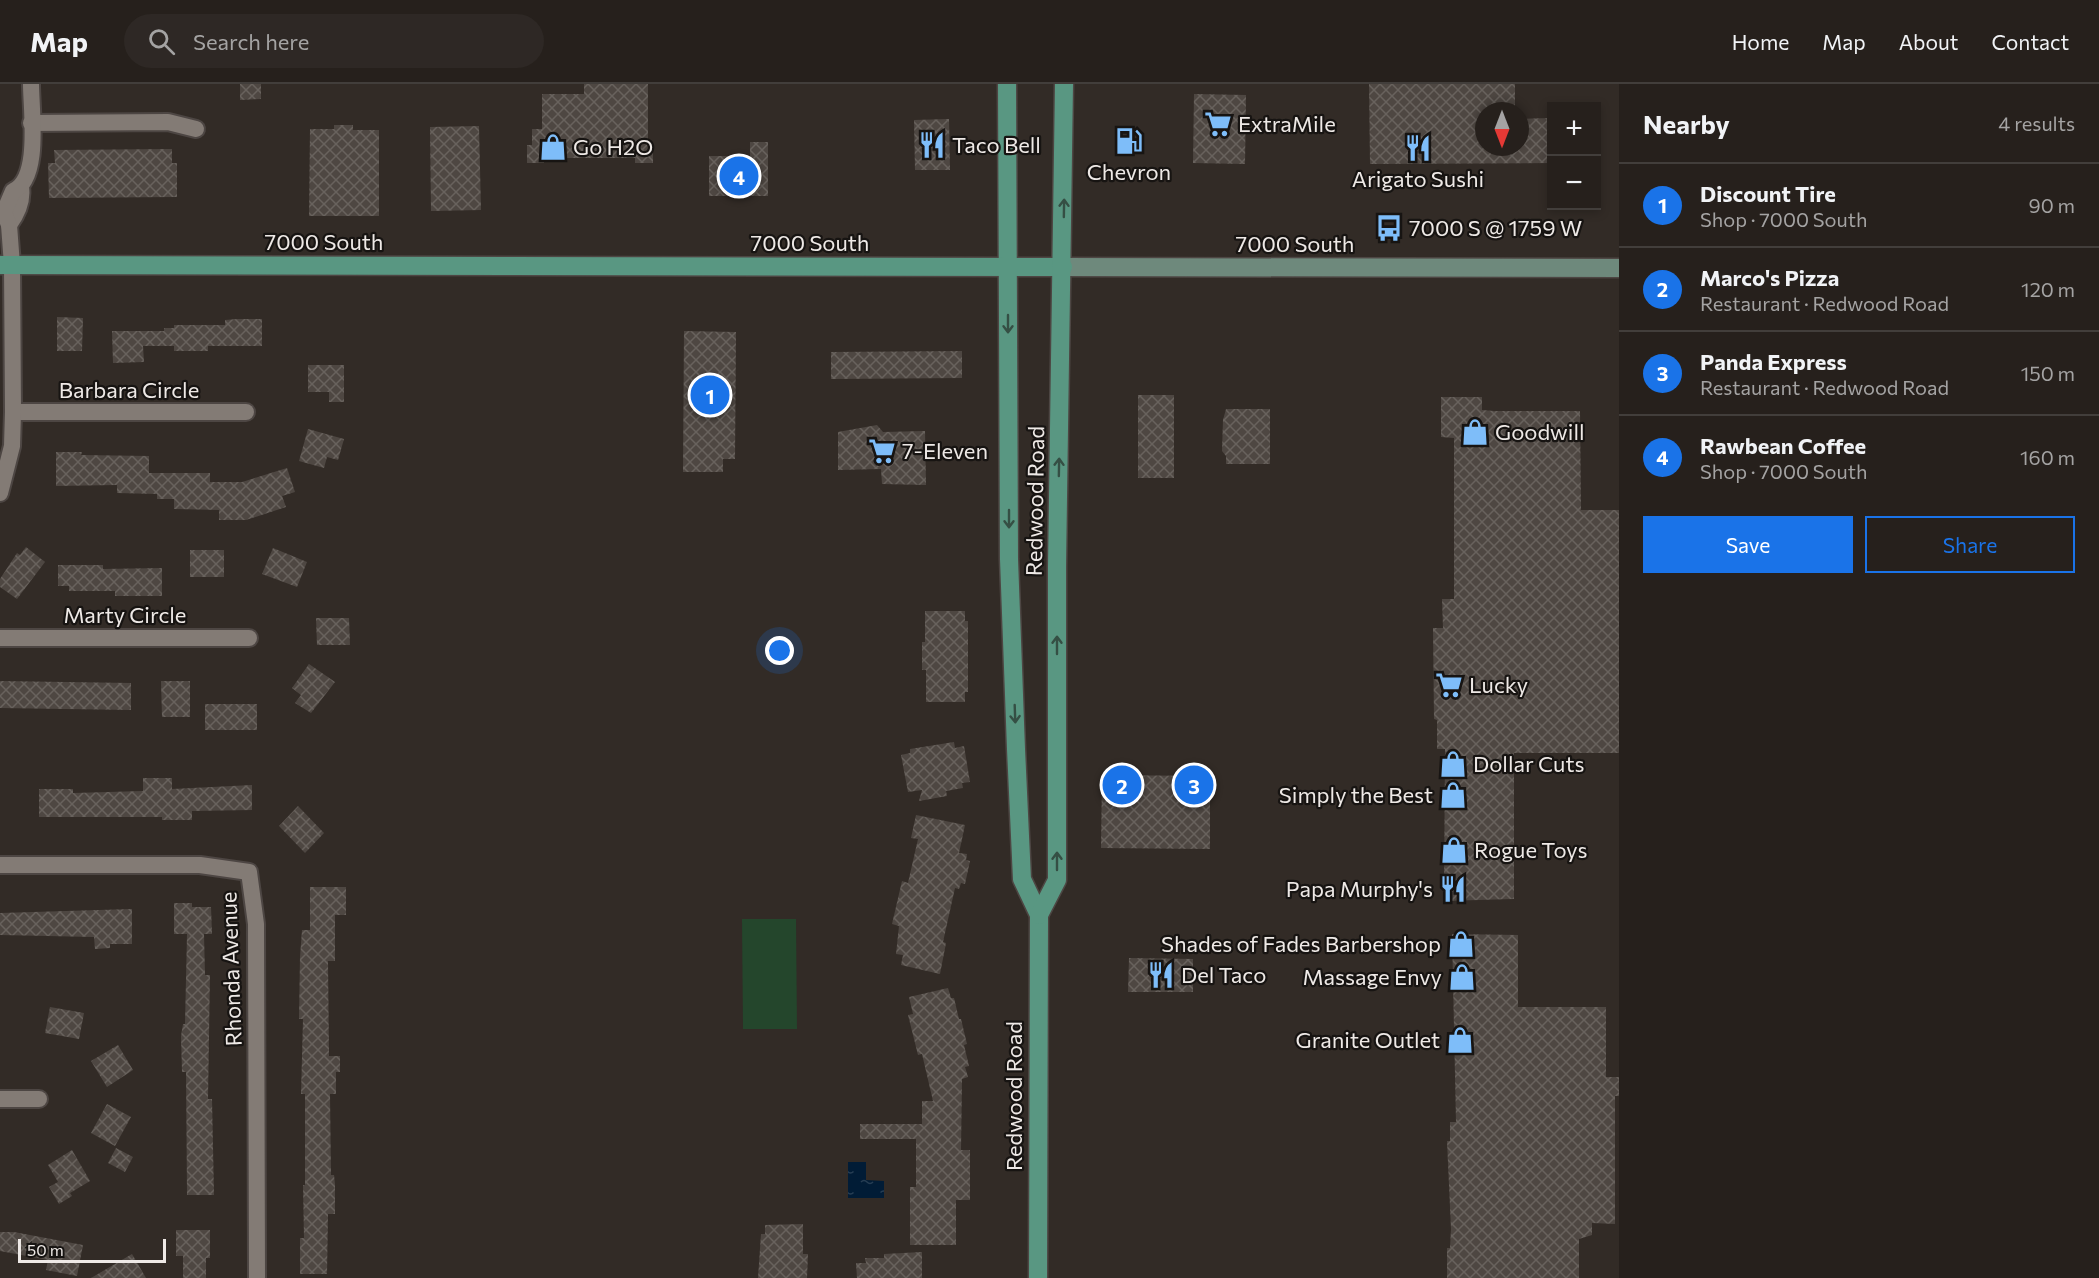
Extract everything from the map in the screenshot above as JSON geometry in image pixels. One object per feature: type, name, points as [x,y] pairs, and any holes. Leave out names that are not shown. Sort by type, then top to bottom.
[{"type":"main road","name":"Redwood Road","points":[[1007,84],[1009,559],[1022,879],[1039,915],[1038,1278]]},
{"type":"main road","name":"Redwood Road","points":[[1039,915],[1058,880],[1058,567],[1064,84]]},
{"type":"main road","name":"7000 South","points":[[6,265],[1619,268]]},
{"type":"street","points":[[0,493],[12,446],[13,412],[6,265],[9,225],[4,212],[13,191],[21,187],[32,162],[31,84]]},
{"type":"street","points":[[31,123],[168,122],[196,129]]},
{"type":"street","name":"Barbara Circle","points":[[13,412],[246,412]]},
{"type":"street","name":"Marty Circle","points":[[0,638],[249,638]]},
{"type":"street","name":"Rhonda Avenue","points":[[0,865],[200,865],[249,872],[256,924],[257,1278]]},
{"type":"street","points":[[0,1099],[39,1099]]},
{"type":"green space","points":[[742,919],[796,919],[797,1029],[743,1029]]},
{"type":"water","points":[[848,1162],[866,1162],[866,1180],[884,1181],[884,1198],[848,1198]]},
{"type":"building","points":[[240,84],[261,84],[261,99],[240,100]]},
{"type":"building","points":[[584,84],[648,84],[648,146],[653,146],[653,163],[635,163],[635,158],[544,158],[544,163],[527,163],[527,145],[532,145],[532,129],[542,129],[542,94],[584,94]]},
{"type":"building","points":[[1369,84],[1515,84],[1515,102],[1475,102],[1475,156],[1529,156],[1529,119],[1547,118],[1547,163],[1370,164]]},
{"type":"building","points":[[1194,94],[1246,95],[1245,164],[1193,163]]},
{"type":"building","name":"Taco Bell","points":[[949,119],[950,170],[915,170],[914,120]]},
{"type":"building","points":[[334,125],[353,125],[353,130],[379,130],[379,216],[309,216],[310,129],[334,129]]},
{"type":"building","points":[[479,126],[481,210],[431,211],[430,127]]},
{"type":"building","points":[[750,142],[768,142],[768,196],[709,196],[709,156],[750,156]]},
{"type":"building","points":[[172,149],[172,163],[177,163],[177,197],[49,198],[48,163],[55,163],[54,150]]},
{"type":"building","points":[[57,317],[83,318],[82,351],[57,351]]},
{"type":"building","points":[[262,319],[262,346],[208,346],[208,351],[174,351],[174,346],[143,346],[144,362],[113,363],[112,331],[164,331],[164,328],[174,328],[174,325],[225,325],[225,320]]},
{"type":"building","points":[[684,331],[736,332],[735,459],[723,459],[723,472],[683,472]]},
{"type":"building","name":"7-Eleven","points":[[962,351],[962,378],[831,379],[831,352]]},
{"type":"building","points":[[308,365],[344,365],[344,402],[329,402],[329,392],[308,392]]},
{"type":"building","points":[[1138,395],[1174,395],[1174,478],[1138,478]]},
{"type":"building","points":[[1441,397],[1482,397],[1482,410],[1580,411],[1581,510],[1619,510],[1619,753],[1514,753],[1514,899],[1444,901],[1445,749],[1437,749],[1437,720],[1434,719],[1433,628],[1443,628],[1442,599],[1454,599],[1454,438],[1441,437]]},
{"type":"building","points":[[1226,409],[1270,409],[1270,464],[1226,464],[1226,456],[1222,451],[1223,420]]},
{"type":"building","name":"7-Eleven","points":[[877,425],[883,432],[925,431],[926,485],[882,484],[881,469],[838,470],[838,432]]},
{"type":"building","points":[[308,429],[344,439],[338,460],[327,457],[324,468],[299,461]]},
{"type":"building","points":[[56,452],[82,452],[81,455],[149,456],[149,473],[210,473],[210,482],[242,482],[287,468],[295,492],[282,496],[286,507],[246,520],[219,520],[219,510],[174,509],[174,499],[157,499],[157,494],[117,493],[117,485],[56,486]]},
{"type":"building","points":[[26,547],[45,562],[17,599],[0,587],[0,579],[17,553],[20,555]]},
{"type":"building","points":[[273,548],[307,562],[297,587],[262,574]]},
{"type":"building","points":[[190,550],[224,550],[224,577],[190,577]]},
{"type":"building","points":[[58,565],[103,565],[103,569],[162,568],[162,596],[115,596],[115,591],[69,591],[69,586],[58,586]]},
{"type":"building","points":[[925,611],[965,611],[965,621],[968,621],[968,692],[965,692],[965,702],[926,702],[926,670],[922,670]]},
{"type":"building","points":[[316,618],[349,618],[350,645],[317,645]]},
{"type":"building","points":[[309,664],[335,682],[311,713],[295,703],[301,695],[292,688]]},
{"type":"building","points":[[0,681],[131,683],[131,710],[0,708]]},
{"type":"building","points":[[161,681],[190,681],[190,717],[162,717]]},
{"type":"building","points":[[205,704],[257,704],[257,730],[205,730]]},
{"type":"building","points":[[954,742],[955,748],[964,746],[970,782],[962,783],[963,788],[946,791],[947,796],[919,801],[922,790],[908,792],[901,755],[910,753],[910,749]]},
{"type":"building","points":[[1102,775],[1210,776],[1210,849],[1101,848]]},
{"type":"building","points":[[143,778],[172,778],[172,789],[252,785],[252,810],[192,811],[192,820],[162,820],[162,817],[39,817],[39,789],[73,789],[73,793],[143,791]]},
{"type":"building","points":[[298,806],[324,833],[305,853],[279,826]]},
{"type":"building","points":[[916,815],[965,825],[959,853],[967,854],[966,860],[970,861],[965,884],[961,883],[959,889],[955,888],[943,942],[946,943],[940,974],[901,965],[903,955],[896,954],[899,926],[892,924],[902,881],[908,883],[918,839],[911,838]]},
{"type":"building","points":[[310,887],[346,887],[346,915],[335,915],[335,961],[328,961],[329,1056],[340,1056],[340,1072],[336,1072],[336,1094],[330,1094],[331,1175],[334,1175],[335,1184],[335,1214],[328,1214],[327,1274],[300,1274],[300,1238],[304,1238],[305,1094],[301,1094],[303,1019],[299,1019],[300,957],[302,930],[310,930]]},
{"type":"building","points":[[174,903],[192,903],[192,907],[211,907],[212,934],[204,934],[205,975],[210,975],[208,1099],[212,1099],[214,1195],[187,1195],[186,1072],[182,1072],[181,1036],[183,1024],[185,1024],[187,934],[174,934]]},
{"type":"building","points":[[132,909],[132,944],[110,944],[110,948],[95,949],[94,937],[0,935],[0,913]]},
{"type":"building","points":[[1452,934],[1518,935],[1518,1007],[1606,1007],[1606,1077],[1619,1077],[1619,1096],[1615,1096],[1615,1224],[1592,1223],[1592,1235],[1579,1239],[1579,1278],[1447,1278],[1447,1248],[1450,1248],[1451,1229],[1447,1141],[1450,1141],[1450,1122],[1456,1122]]},
{"type":"building","name":"Del Taco","points":[[1129,958],[1193,959],[1193,992],[1128,992]]},
{"type":"building","points":[[948,988],[951,998],[954,998],[967,1044],[964,1045],[969,1066],[965,1067],[968,1077],[962,1079],[961,1150],[970,1150],[970,1200],[956,1200],[956,1245],[910,1245],[910,1187],[916,1187],[916,1139],[860,1139],[860,1124],[922,1124],[922,1101],[933,1101],[922,1054],[918,1055],[908,1015],[913,1014],[909,997]]},
{"type":"building","points":[[50,1007],[84,1013],[79,1039],[45,1033]]},
{"type":"building","points":[[118,1045],[133,1070],[107,1087],[91,1061]]},
{"type":"building","points":[[107,1104],[131,1117],[115,1146],[91,1133]]},
{"type":"building","points":[[116,1148],[133,1157],[125,1172],[108,1163]]},
{"type":"building","points":[[72,1150],[90,1181],[70,1193],[72,1196],[59,1204],[49,1187],[58,1182],[48,1165]]},
{"type":"building","points":[[803,1224],[803,1254],[808,1254],[807,1278],[758,1278],[761,1234],[765,1234],[765,1225]]},
{"type":"building","points":[[176,1230],[210,1230],[210,1258],[206,1258],[206,1278],[183,1278],[183,1256],[176,1256]]},
{"type":"building","points":[[0,1232],[14,1232],[83,1245],[77,1276],[46,1270],[48,1260],[0,1251]]},
{"type":"building","points":[[922,1252],[922,1278],[857,1278],[856,1263],[866,1263],[865,1258],[884,1258],[884,1254]]},
{"type":"building","points":[[132,1254],[146,1278],[91,1278]]},
{"type":"place","name":"ExtraMile","points":[[1218,124]]},
{"type":"place","name":"Chevron","points":[[1129,141]]},
{"type":"place","name":"Taco Bell","points":[[932,145]]},
{"type":"place","name":"Go H2O","points":[[553,147]]},
{"type":"place","name":"Arigato Sushi","points":[[1418,148]]},
{"type":"place","name":"Rawbean Coffee","points":[[739,176]]},
{"type":"place","name":"7000 S @ 1759 W","points":[[1389,228]]},
{"type":"place","name":"Discount Tire","points":[[710,395]]},
{"type":"place","name":"Goodwill","points":[[1475,432]]},
{"type":"place","name":"7-Eleven","points":[[882,451]]},
{"type":"place","name":"Lucky","points":[[1449,685]]},
{"type":"place","name":"Dollar Cuts","points":[[1453,764]]},
{"type":"place","name":"Marco's Pizza","points":[[1122,785]]},
{"type":"place","name":"Panda Express","points":[[1194,785]]},
{"type":"place","name":"Simply the Best","points":[[1453,795]]},
{"type":"place","name":"Rogue Toys","points":[[1454,850]]},
{"type":"place","name":"Papa Murphy's","points":[[1453,889]]},
{"type":"place","name":"Shades of Fades Barbershop","points":[[1461,944]]},
{"type":"place","name":"Del Taco","points":[[1161,975]]},
{"type":"place","name":"Massage Envy","points":[[1462,977]]},
{"type":"place","name":"Granite Outlet","points":[[1460,1040]]}]
